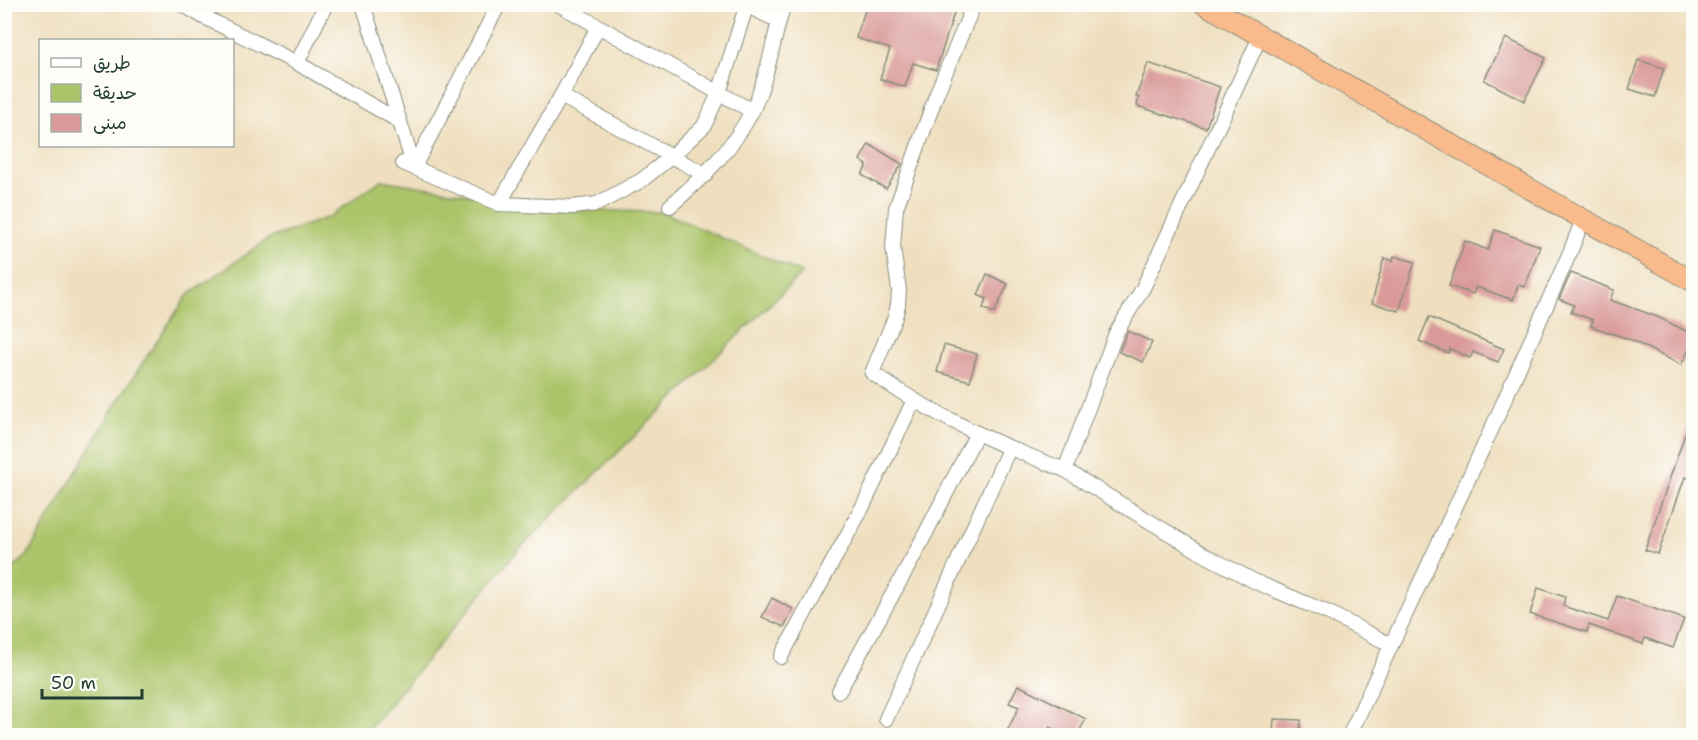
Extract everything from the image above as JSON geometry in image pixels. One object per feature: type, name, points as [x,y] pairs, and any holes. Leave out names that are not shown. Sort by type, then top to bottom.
[{"type":"highway","points":[[1204,4],[1694,282]]},
{"type":"street","points":[[182,4],[207,11],[399,121]]},
{"type":"street","points":[[297,63],[326,4]]},
{"type":"street","points":[[363,4],[399,121],[408,165]]},
{"type":"street","points":[[408,165],[499,4]]},
{"type":"street","points":[[558,4],[752,111]]},
{"type":"street","points":[[670,206],[706,175],[732,143],[752,111],[762,84],[784,4]]},
{"type":"street","points":[[974,4],[937,93],[896,208],[893,247],[899,290],[898,304],[896,317],[872,373],[914,400],[977,433],[1009,449],[1065,470],[1205,555],[1256,582],[1331,614],[1391,645]]},
{"type":"street","points":[[408,165],[499,204],[572,207],[597,204],[642,180],[704,126],[719,93],[745,5],[779,21]]},
{"type":"street","points":[[499,204],[598,27]]},
{"type":"street","points":[[1065,470],[1116,333],[1143,288],[1260,37]]},
{"type":"street","points":[[561,96],[706,175]]},
{"type":"street","points":[[1349,735],[1493,426],[1583,219]]},
{"type":"street","points":[[781,657],[863,506],[914,400]]},
{"type":"street","points":[[839,691],[916,552],[977,433]]},
{"type":"street","points":[[885,719],[1009,449]]},
{"type":"green space","points":[[381,180],[568,210],[663,212],[802,273],[520,548],[364,735],[5,736],[5,575],[27,556],[117,402],[187,296],[268,239],[329,217]]},
{"type":"building","points":[[867,4],[957,4],[936,70],[913,63],[905,87],[880,79],[890,49],[856,38]]},
{"type":"building","points":[[1506,38],[1546,58],[1524,101],[1484,80]]},
{"type":"building","points":[[1638,60],[1664,68],[1655,97],[1629,89]]},
{"type":"building","points":[[1148,63],[1220,87],[1206,128],[1137,106],[1139,98],[1136,97]]},
{"type":"building","points":[[869,144],[902,164],[886,189],[862,175],[867,165],[860,160]]},
{"type":"building","points":[[1495,230],[1540,246],[1525,287],[1518,285],[1513,300],[1476,287],[1473,294],[1449,286],[1465,241],[1488,250]]},
{"type":"building","points":[[1394,256],[1415,262],[1399,311],[1372,303],[1384,258],[1393,261]]},
{"type":"building","points":[[1571,273],[1614,290],[1610,300],[1658,317],[1694,335],[1694,340],[1681,365],[1631,340],[1591,326],[1593,320],[1571,312],[1574,305],[1559,299]]},
{"type":"building","points":[[987,274],[1008,284],[994,313],[983,308],[987,299],[978,295]]},
{"type":"building","points":[[1429,317],[1504,349],[1498,362],[1473,352],[1470,358],[1450,349],[1448,353],[1419,341]]},
{"type":"building","points":[[1128,331],[1152,342],[1143,362],[1119,352]]},
{"type":"building","points":[[944,345],[977,354],[970,381],[937,372]]},
{"type":"building","points":[[1692,414],[1694,414],[1694,465],[1689,478],[1685,477],[1658,554],[1645,550]]},
{"type":"building","points":[[1538,588],[1565,597],[1563,606],[1608,621],[1617,596],[1684,619],[1673,648],[1645,638],[1643,644],[1589,625],[1587,632],[1530,614]]},
{"type":"building","points":[[772,598],[793,609],[784,627],[762,617]]},
{"type":"building","points":[[1018,685],[1086,719],[1077,735],[1068,735],[1050,727],[1045,735],[1005,735],[1019,707],[1009,703]]},
{"type":"building","points":[[1274,719],[1301,720],[1300,735],[1273,735]]}]
